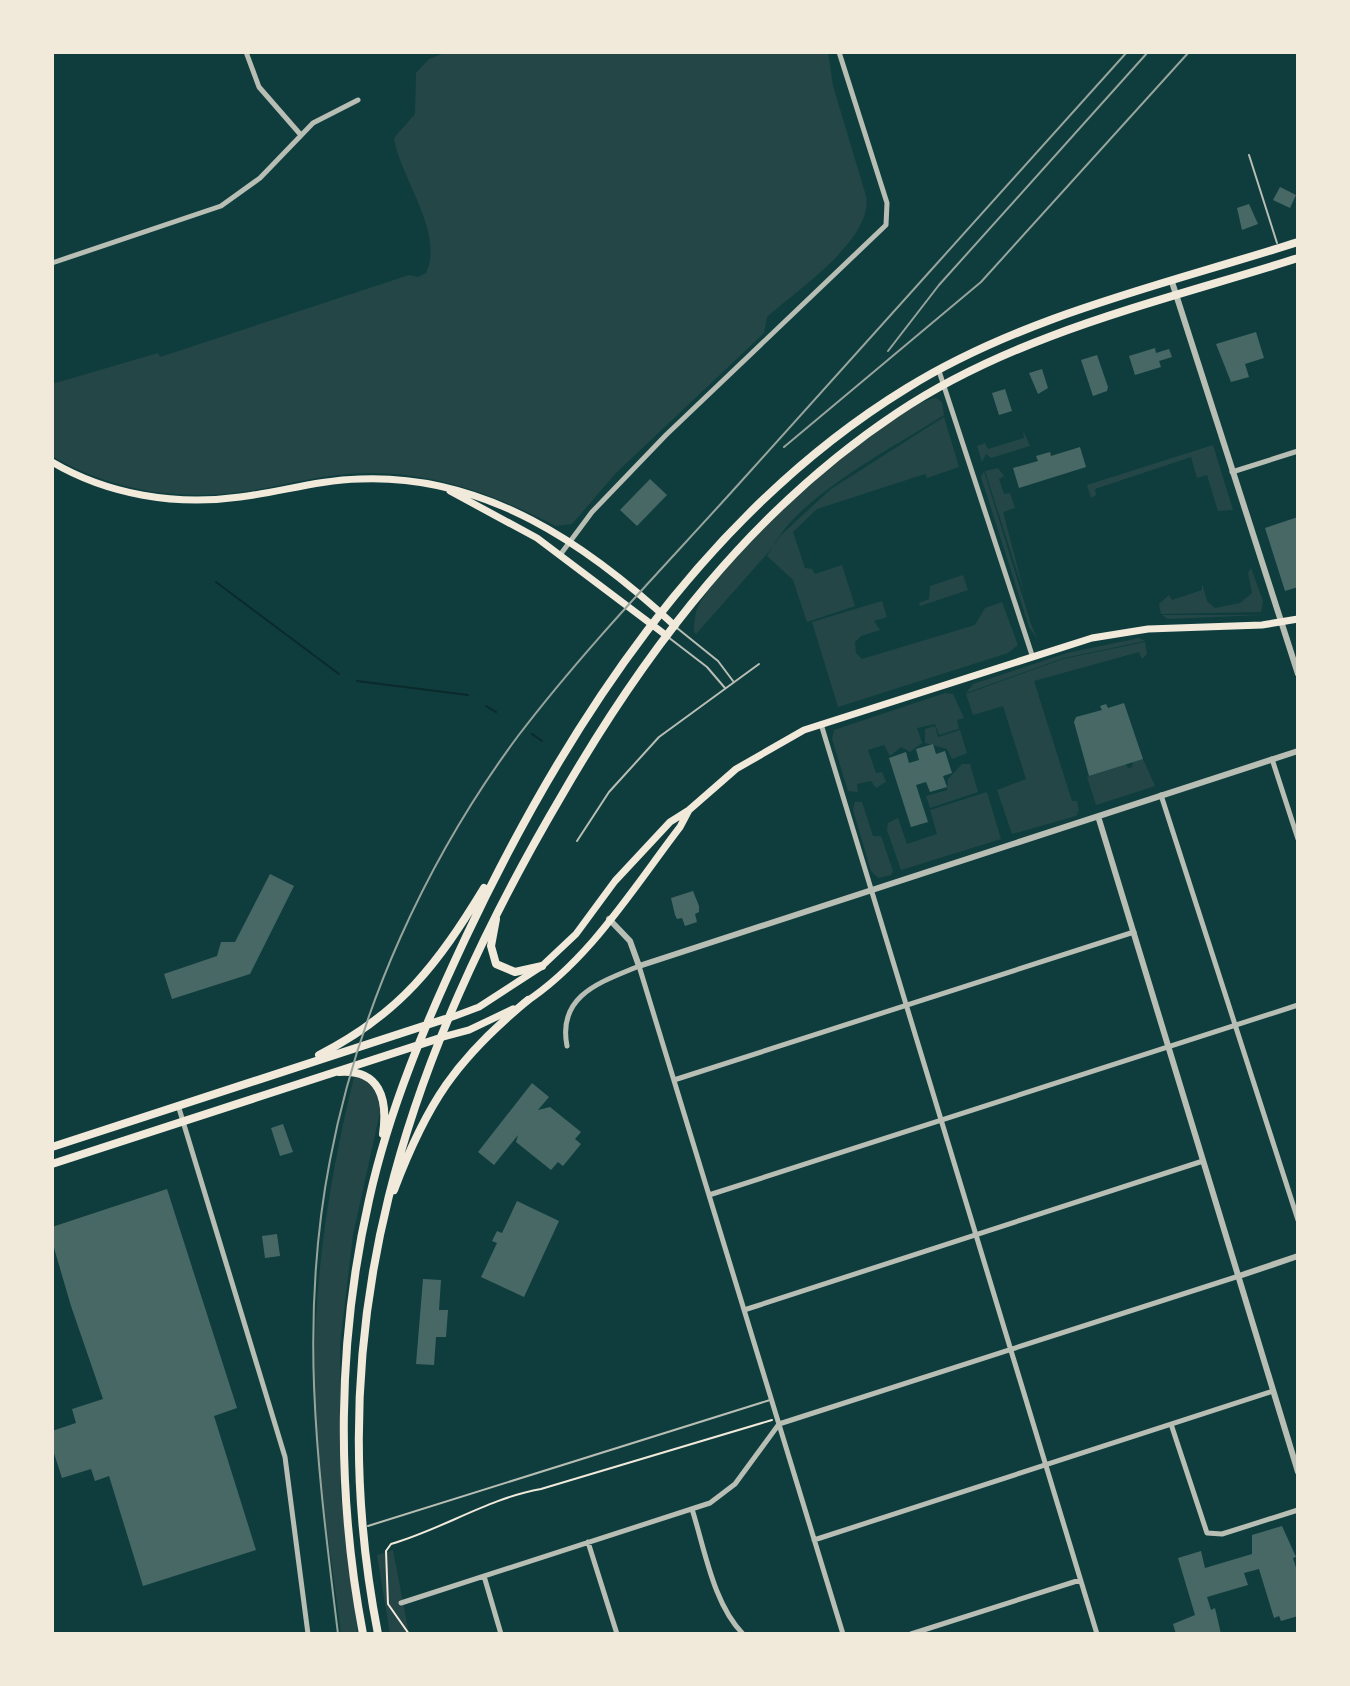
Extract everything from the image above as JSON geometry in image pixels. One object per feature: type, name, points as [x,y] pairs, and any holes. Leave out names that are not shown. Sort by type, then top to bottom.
[{"type":"main road","points":[[283,1072],[365,1029],[419,983],[451,941],[576,733],[654,626],[726,538],[800,465],[865,416],[939,370],[1049,322],[1298,242]]},
{"type":"main road","points":[[378,1634],[363,1528],[362,1363],[372,1277],[383,1220],[409,1117],[445,1019],[500,907],[597,734],[667,636],[728,559],[784,500],[844,450],[944,385],[1027,346],[1298,258]]},
{"type":"main road","points":[[52,462],[119,489],[192,500],[240,497],[358,479],[433,484],[505,504],[569,542],[675,626]]},
{"type":"main road","points":[[433,484],[503,517],[560,555],[667,636]]},
{"type":"main road","points":[[52,1147],[479,1007],[542,966],[576,934],[644,847],[670,822],[752,758],[820,723],[1032,655],[1129,631],[1281,623],[1298,619]]},
{"type":"main road","points":[[383,1220],[411,1147],[443,1086],[479,1042],[563,971],[609,919],[680,827],[689,810]]},
{"type":"main road","points":[[378,1162],[426,1025],[505,854]]},
{"type":"main road","points":[[500,907],[491,946],[496,964],[515,972],[542,966]]},
{"type":"main road","points":[[52,1164],[494,1020],[528,1000]]},
{"type":"main road","points":[[334,1073],[367,1075],[381,1090],[385,1119],[355,1278],[345,1391],[348,1530],[363,1634]]},
{"type":"street","points":[[246,52],[259,87],[300,134]]},
{"type":"street","points":[[560,555],[592,512],[656,445],[877,235],[888,218],[887,203],[839,52]]},
{"type":"street","points":[[52,263],[221,206],[260,178],[300,134],[329,113],[358,100]]},
{"type":"street","points":[[1172,282],[1298,674]]},
{"type":"street","points":[[939,370],[1032,655]]},
{"type":"street","points":[[1232,472],[1298,451]]},
{"type":"street","points":[[820,723],[1097,1634]]},
{"type":"street","points":[[567,1046],[566,1020],[581,994],[639,966],[1298,751]]},
{"type":"street","points":[[1272,759],[1298,839]]},
{"type":"street","points":[[1161,795],[1298,1220]]},
{"type":"street","points":[[1098,816],[1298,1472]]},
{"type":"street","points":[[609,919],[630,941],[639,966],[843,1634]]},
{"type":"street","points":[[674,1080],[1134,932]]},
{"type":"street","points":[[709,1195],[1298,1005]]},
{"type":"street","points":[[178,1105],[285,1457],[308,1634]]},
{"type":"street","points":[[744,1310],[1203,1161]]},
{"type":"street","points":[[401,1603],[716,1500],[731,1488],[778,1421],[1010,1350],[1298,1256]]},
{"type":"street","points":[[814,1540],[1273,1391]]},
{"type":"street","points":[[1171,1424],[1202,1526],[1210,1535],[1298,1510]]},
{"type":"street","points":[[692,1509],[719,1594],[743,1634]]},
{"type":"street","points":[[588,1542],[617,1634]]},
{"type":"street","points":[[484,1576],[501,1634]]},
{"type":"street","points":[[911,1634],[1080,1580]]},
{"type":"lane","points":[[1249,155],[1279,248]]},
{"type":"lane","points":[[675,626],[718,661],[734,682]]},
{"type":"lane","points":[[667,636],[707,667],[725,688]]},
{"type":"lane","points":[[577,841],[609,792],[659,737],[759,664]]},
{"type":"lane","points":[[363,1528],[771,1399]]},
{"type":"path","points":[[409,1634],[388,1604],[386,1551],[391,1544],[452,1523],[513,1494],[541,1489],[778,1421]]},
{"type":"shaded area","points":[[447,52],[828,52],[833,86],[866,196],[865,212],[858,229],[831,262],[767,317],[764,333],[616,473],[572,524],[556,526],[481,493],[402,475],[347,474],[233,493],[186,495],[117,484],[52,456],[52,384],[158,353],[160,357],[409,275],[418,277],[426,273],[430,241],[426,223],[394,138],[415,114],[416,73],[429,59]]},
{"type":"shaded area","points":[[936,398],[942,402],[944,415],[850,474],[803,510],[696,634],[694,632],[697,609],[711,587],[768,524],[844,455],[881,427],[913,407]]},
{"type":"shaded area","points":[[944,417],[959,467],[927,478],[925,474],[817,509],[793,532],[805,568],[812,569],[815,574],[842,565],[855,606],[807,622],[793,580],[767,556],[780,536],[831,489]]},
{"type":"shaded area","points":[[1023,430],[1030,446],[991,458],[986,454],[982,462],[977,446],[985,443],[988,449],[1024,438]]},
{"type":"shaded area","points":[[1213,445],[1233,510],[1218,511],[1207,475],[1197,478],[1191,457],[1095,489],[1096,495],[1091,498],[1087,485]]},
{"type":"shaded area","points":[[998,468],[1004,476],[999,479],[1004,494],[1010,493],[1015,508],[1003,512],[1025,596],[985,471]]},
{"type":"shaded area","points":[[984,471],[1037,638],[1029,627],[981,477]]},
{"type":"shaded area","points":[[1251,568],[1263,601],[1261,612],[1161,614],[1159,604],[1169,595],[1172,600],[1202,590],[1202,583],[1207,601],[1215,608],[1240,603],[1252,593],[1248,573]]},
{"type":"shaded area","points":[[963,575],[968,590],[920,606],[919,603],[929,599],[930,586]]},
{"type":"shaded area","points":[[882,601],[887,617],[874,621],[880,630],[861,636],[855,642],[856,653],[862,659],[975,625],[985,608],[1002,602],[1018,645],[1008,653],[838,707],[812,622]]},
{"type":"shaded area","points":[[1162,615],[1263,615],[1168,619]]},
{"type":"shaded area","points":[[1139,638],[1145,641],[1064,658],[966,693],[973,684],[1067,653]]},
{"type":"shaded area","points":[[1145,642],[1147,654],[1142,659],[1139,652],[1034,681],[1072,801],[1077,801],[1079,811],[1073,813],[1079,812],[1076,816],[1012,834],[997,790],[1026,779],[1003,706],[973,715],[966,694],[1063,659]]},
{"type":"shaded area","points":[[945,693],[953,694],[964,718],[957,720],[959,729],[939,735],[935,724],[917,728],[922,743],[910,752],[901,747],[890,756],[884,745],[868,750],[876,773],[882,772],[886,782],[876,788],[871,781],[857,784],[858,792],[848,791],[832,739],[834,730]]},
{"type":"shaded area","points":[[935,726],[938,737],[960,730],[967,753],[952,759],[947,749],[925,743],[925,729]]},
{"type":"shaded area","points":[[1143,759],[1155,786],[1096,805],[1087,777],[1126,764],[1128,768],[1132,767],[1133,762]]},
{"type":"shaded area","points":[[962,764],[970,764],[978,792],[930,808],[926,796],[947,790],[948,779]]},
{"type":"shaded area","points":[[987,792],[1001,839],[901,870],[887,830],[888,823],[898,818],[907,844],[937,834],[930,810]]},
{"type":"shaded area","points":[[855,802],[862,802],[873,836],[881,836],[893,871],[891,875],[878,878],[871,871],[853,810]]},
{"type":"shaded area","points":[[354,1077],[374,1089],[380,1112],[353,1235],[340,1345],[340,1490],[358,1634],[341,1634],[319,1466],[314,1367],[323,1242],[336,1159]]},
{"type":"shaded area","points":[[393,1550],[409,1634],[390,1634],[377,1555]]},
{"type":"building","points":[[1280,187],[1296,195],[1290,208],[1273,200]]},
{"type":"building","points":[[1249,204],[1258,224],[1242,230],[1237,208]]},
{"type":"building","points":[[1256,332],[1264,358],[1245,364],[1249,377],[1231,382],[1216,344]]},
{"type":"building","points":[[1155,348],[1156,353],[1169,349],[1172,357],[1159,361],[1161,367],[1135,375],[1129,356]]},
{"type":"building","points":[[1097,355],[1108,387],[1107,391],[1093,396],[1081,360]]},
{"type":"building","points":[[1042,369],[1048,388],[1038,394],[1029,373]]},
{"type":"building","points":[[1005,389],[1012,411],[999,415],[992,393]]},
{"type":"building","points":[[1080,447],[1086,467],[1019,488],[1013,468],[1038,461],[1036,456],[1050,452],[1051,456]]},
{"type":"building","points":[[650,479],[667,495],[637,526],[620,510]]},
{"type":"building","points":[[1298,517],[1298,587],[1285,591],[1265,528]]},
{"type":"building","points":[[1124,703],[1143,759],[1089,776],[1074,722],[1076,717],[1102,710],[1100,706],[1106,704],[1108,708]]},
{"type":"building","points":[[933,744],[936,754],[945,751],[952,773],[943,776],[947,787],[930,792],[926,782],[916,785],[928,822],[911,827],[889,758],[906,752],[909,763],[919,760],[916,749]]},
{"type":"building","points":[[270,874],[294,886],[250,974],[172,999],[164,974],[217,956],[221,942],[235,942]]},
{"type":"building","points":[[693,891],[699,906],[699,912],[695,914],[697,922],[685,926],[682,918],[677,919],[675,915],[671,898]]},
{"type":"building","points":[[532,1083],[549,1097],[538,1110],[550,1107],[581,1132],[575,1139],[581,1144],[563,1166],[558,1162],[551,1170],[516,1142],[518,1135],[494,1165],[478,1152]]},
{"type":"building","points":[[283,1124],[293,1152],[280,1156],[271,1128]]},
{"type":"building","points":[[167,1189],[237,1408],[214,1416],[256,1550],[143,1586],[109,1476],[95,1481],[91,1469],[62,1478],[52,1447],[52,1431],[76,1423],[72,1409],[103,1399],[71,1306],[52,1241],[52,1227]]},
{"type":"building","points":[[517,1201],[559,1221],[524,1297],[481,1277],[497,1243],[492,1241],[497,1231],[502,1233]]},
{"type":"building","points":[[277,1234],[280,1256],[265,1258],[262,1236]]},
{"type":"building","points":[[423,1279],[441,1280],[439,1310],[448,1310],[446,1337],[436,1337],[434,1365],[416,1364]]},
{"type":"building","points":[[1282,1526],[1296,1557],[1293,1558],[1298,1574],[1298,1616],[1281,1621],[1279,1616],[1274,1618],[1259,1569],[1244,1573],[1248,1585],[1207,1597],[1211,1610],[1215,1608],[1221,1634],[1176,1634],[1173,1624],[1195,1615],[1178,1558],[1201,1551],[1205,1568],[1252,1554],[1252,1535]]},
{"type":"waterway","points":[[216,582],[339,674]]},
{"type":"waterway","points":[[357,681],[468,695]]},
{"type":"waterway","points":[[486,706],[496,712]]},
{"type":"waterway","points":[[532,734],[542,741]]},
{"type":"railway","points":[[338,1634],[314,1397],[313,1339],[320,1221],[330,1160],[359,1047],[400,938],[426,885],[485,784],[518,736],[572,669],[1127,52]]},
{"type":"railway","points":[[888,351],[939,285],[1148,52]]},
{"type":"railway","points":[[784,447],[981,282],[1189,52]]}]
